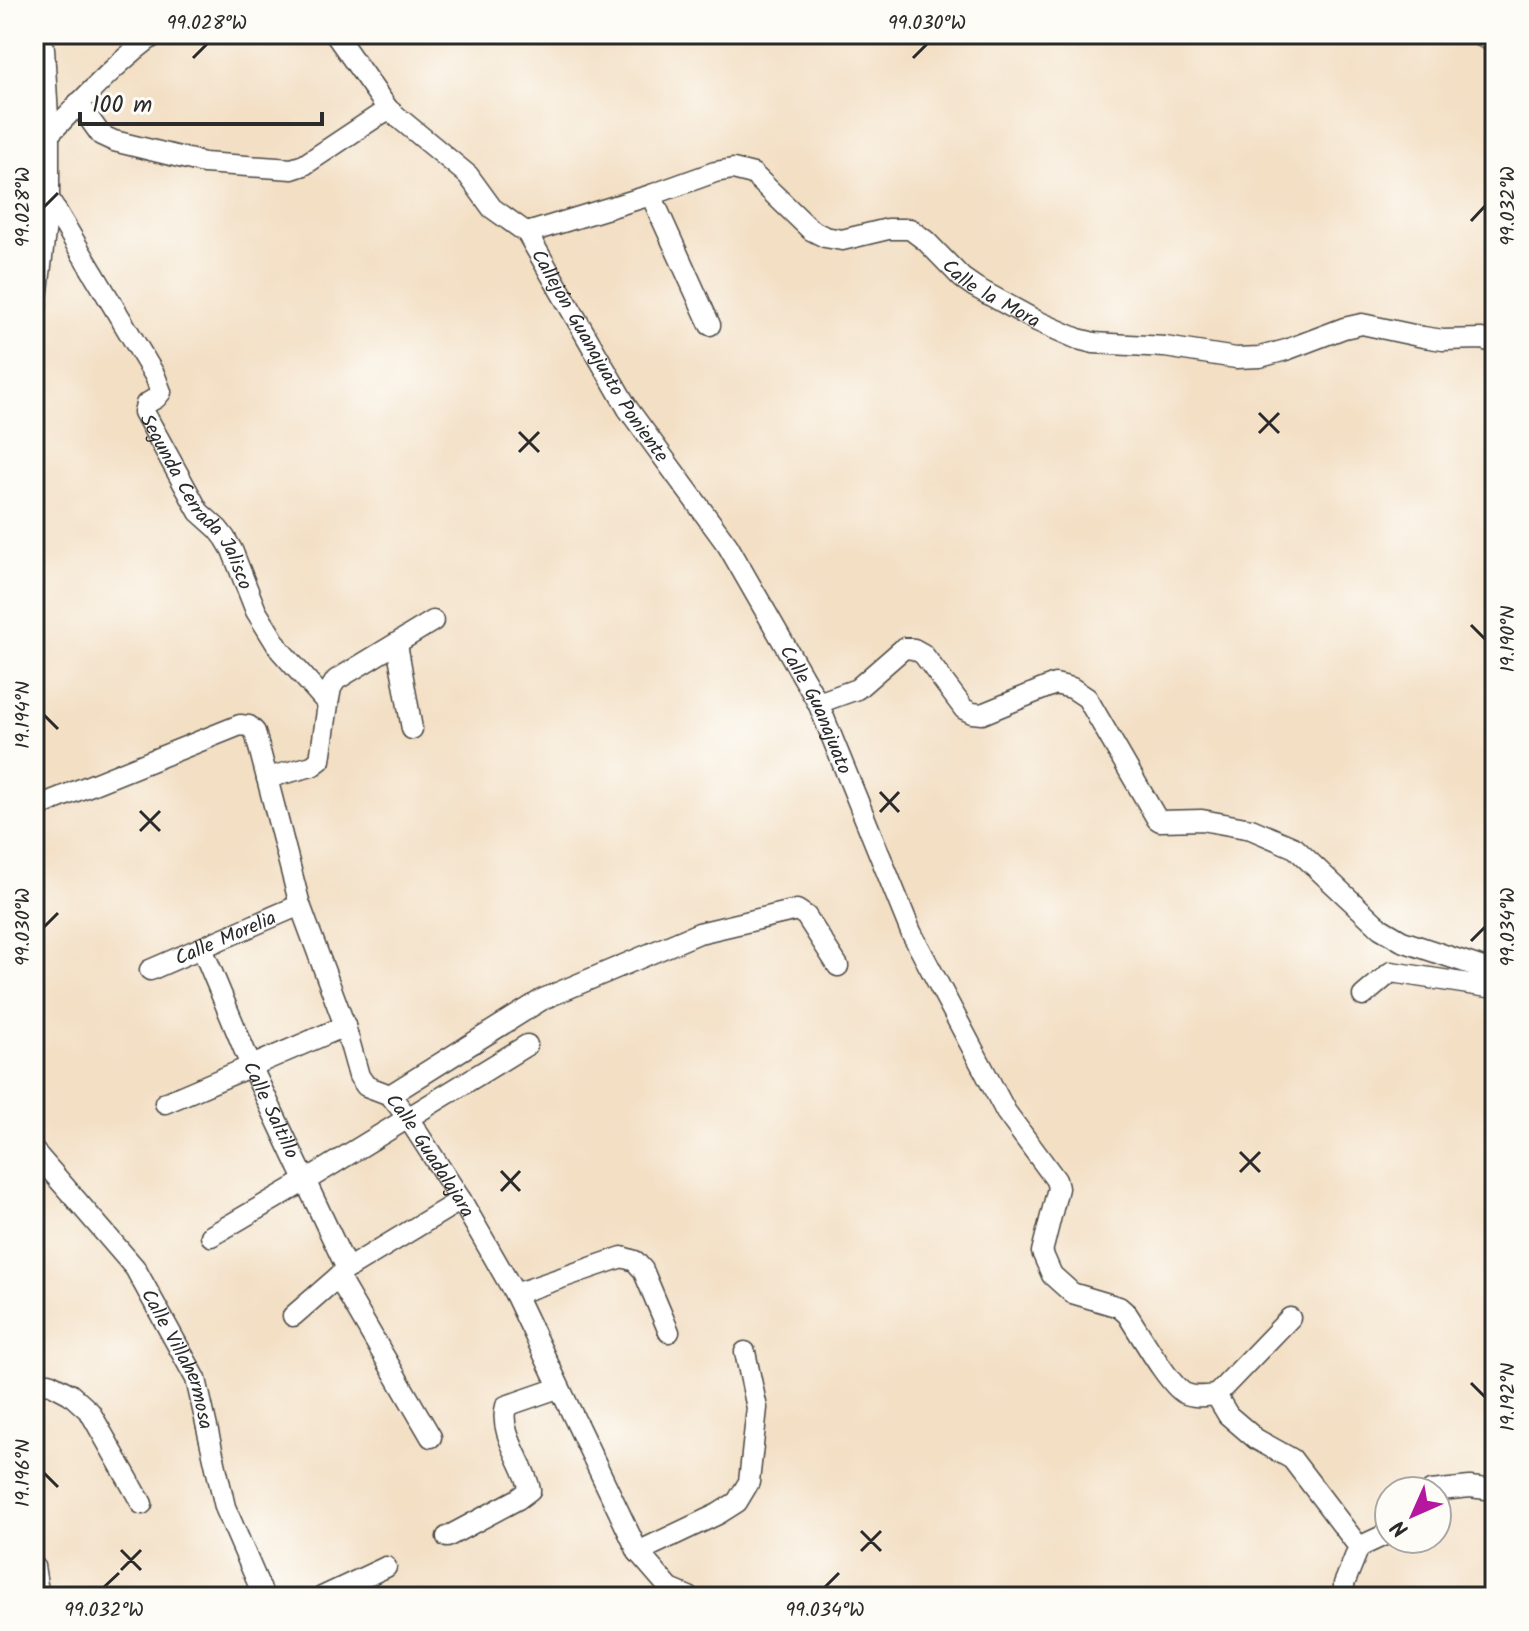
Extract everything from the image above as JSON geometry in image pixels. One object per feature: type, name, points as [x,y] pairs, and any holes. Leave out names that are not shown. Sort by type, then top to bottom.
[{"type":"street","points":[[34,324],[49,199],[41,142],[44,48],[35,34]]},
{"type":"street","points":[[41,142],[78,103],[156,34]]},
{"type":"street","name":"Callejón Guanajuato Poniente","points":[[335,34],[388,109],[468,175],[492,208],[527,233],[628,409],[728,546]]},
{"type":"street","points":[[1477,34],[1495,43]]},
{"type":"street","points":[[78,103],[101,135],[114,141],[204,163],[292,169],[304,165],[388,109]]},
{"type":"street","name":"Calle la Mora","points":[[527,233],[715,172],[733,169],[753,174],[811,230],[825,237],[842,240],[888,229],[910,229],[975,287],[1037,321],[1094,343],[1165,347],[1236,358],[1260,357],[1362,324],[1443,340],[1482,339],[1495,343]]},
{"type":"street","points":[[651,195],[710,325]]},
{"type":"street","name":"Segunda Cerrada Jalisco","points":[[49,199],[155,376],[161,392],[146,404],[144,412],[184,486],[199,512],[225,538],[256,611],[280,650],[328,704]]},
{"type":"street","name":"Calle Guanajuato","points":[[728,546],[818,703],[911,932],[1006,1112],[1056,1180],[1058,1188],[1042,1252],[1052,1275],[1072,1293],[1119,1307],[1127,1314],[1174,1385],[1186,1394],[1197,1397],[1216,1395]]},
{"type":"street","points":[[267,778],[312,766],[320,760],[331,688],[336,680],[433,621]]},
{"type":"street","points":[[397,644],[412,729]]},
{"type":"street","points":[[818,703],[857,689],[904,648],[923,654],[964,709],[972,713],[982,714],[1055,684],[1072,688],[1087,698],[1157,819],[1202,820],[1251,829],[1295,848],[1380,928],[1402,941],[1495,972]]},
{"type":"street","name":"Calle Guadalajara","points":[[34,808],[240,725],[249,726],[255,732],[300,905],[345,1026],[359,1076],[366,1086],[390,1095],[461,1200],[515,1294],[638,1552],[671,1594]]},
{"type":"street","name":"Calle Morelia","points":[[150,970],[300,905]]},
{"type":"street","points":[[390,1095],[543,999],[699,933],[797,910],[806,916],[838,966]]},
{"type":"street","name":"Calle Saltillo","points":[[202,948],[343,1273],[431,1437]]},
{"type":"street","points":[[1363,996],[1391,972],[1495,988]]},
{"type":"street","points":[[165,1103],[345,1026]]},
{"type":"street","points":[[211,1236],[527,1045]]},
{"type":"street","name":"Calle Villahermosa","points":[[34,1151],[135,1268],[196,1379],[225,1507],[264,1597]]},
{"type":"street","points":[[293,1316],[343,1273],[461,1200]]},
{"type":"street","points":[[515,1294],[622,1257],[635,1261],[643,1270],[669,1332]]},
{"type":"street","points":[[1290,1318],[1216,1395],[1228,1415],[1246,1431],[1292,1459],[1359,1547]]},
{"type":"street","points":[[638,1552],[718,1514],[737,1502],[749,1482],[757,1408],[745,1352]]},
{"type":"street","points":[[34,1385],[49,1383],[70,1394],[90,1412],[142,1504]]},
{"type":"street","points":[[447,1537],[530,1490],[503,1417],[506,1406],[558,1388]]},
{"type":"street","points":[[1453,1489],[1495,1490]]},
{"type":"street","points":[[1344,1597],[1344,1584],[1359,1547],[1373,1540]]},
{"type":"street","points":[[34,1566],[39,1597]]},
{"type":"street","points":[[322,1597],[386,1567]]}]
